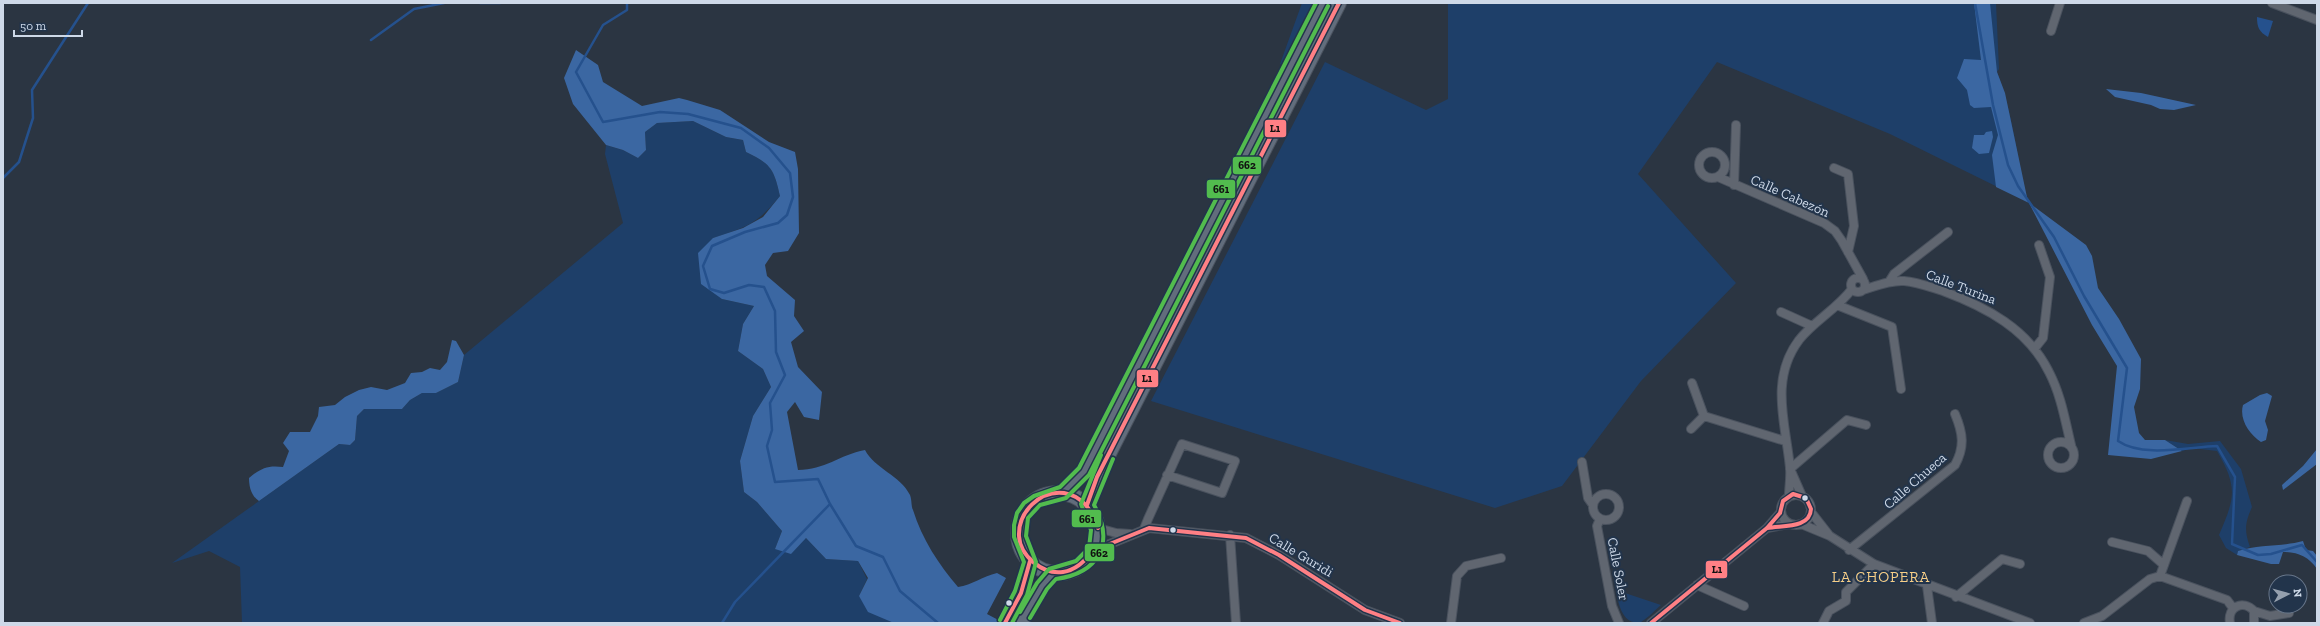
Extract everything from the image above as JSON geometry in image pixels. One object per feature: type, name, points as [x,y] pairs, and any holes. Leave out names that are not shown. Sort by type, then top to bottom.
[{"type":"highway","points":[[1063,493],[1084,472],[1323,3]]},
{"type":"highway","points":[[1087,505],[1097,477],[1339,3]]},
{"type":"highway","points":[[1063,493],[1076,497],[1087,505],[1094,516],[1098,528],[1095,550],[1088,560],[1078,568],[1066,572],[1053,573],[1036,567],[1022,549],[1018,536],[1023,516],[1036,500],[1049,494],[1063,493]]},
{"type":"highway","points":[[1005,623],[1020,593],[1030,561]]},
{"type":"highway","points":[[1020,623],[1042,586],[1053,573]]},
{"type":"street","points":[[2051,31],[2060,3]]},
{"type":"street","points":[[2272,3],[2317,20]]},
{"type":"street","name":"Calle Cabezón","points":[[1734,185],[1736,125]]},
{"type":"street","name":"Calle Cabezón","points":[[1834,168],[1848,174],[1854,226],[1849,254],[1856,288]]},
{"type":"street","name":"Calle Cabezón","points":[[1718,177],[1824,223],[1835,231],[1863,280]]},
{"type":"street","name":"Calle Turina","points":[[1885,284],[1894,274],[1948,232]]},
{"type":"street","points":[[2035,348],[2043,338],[2050,277],[2039,245]]},
{"type":"street","points":[[1789,496],[1790,469],[1780,397],[1782,379],[1789,358],[1799,341],[1812,326],[1856,288],[1865,286],[1863,280],[1856,278],[1856,288]]},
{"type":"street","name":"Calle Turina","points":[[1863,280],[1885,284]]},
{"type":"street","name":"Calle Turina","points":[[1856,288],[1904,281],[1926,285],[1963,299],[1998,315],[2035,348],[2049,372],[2062,405],[2071,445]]},
{"type":"street","points":[[1837,305],[1892,327],[1901,389]]},
{"type":"street","points":[[1781,312],[1812,326]]},
{"type":"street","points":[[1692,383],[1704,416]]},
{"type":"street","name":"Calle Chueca","points":[[1849,550],[1956,465],[1963,452],[1960,427],[1955,414]]},
{"type":"street","points":[[1704,416],[1785,440]]},
{"type":"street","points":[[1691,428],[1704,416]]},
{"type":"street","points":[[1790,469],[1847,420],[1866,425]]},
{"type":"street","points":[[1144,529],[1168,475],[1182,444],[1235,461],[1222,493],[1168,475]]},
{"type":"street","name":"Calle Soler","points":[[1582,462],[1588,498],[1594,512],[1600,519],[1605,520],[1614,517],[1619,508],[1616,498],[1612,495],[1602,494],[1598,496],[1592,505]]},
{"type":"street","points":[[1790,469],[1802,496],[1809,502],[1811,512],[1830,536]]},
{"type":"street","points":[[1651,623],[1767,528],[1780,513],[1783,501],[1789,496],[1802,496]]},
{"type":"street","points":[[2160,576],[2187,501]]},
{"type":"street","points":[[1802,524],[1809,517],[1811,512]]},
{"type":"street","points":[[1780,513],[1789,524]]},
{"type":"street","name":"Calle Soler","points":[[1600,519],[1597,526],[1612,606],[1619,623]]},
{"type":"street","points":[[1767,528],[1789,524],[1802,524],[1830,536],[1849,550],[1874,564],[1956,597],[2030,623]]},
{"type":"street","name":"Calle Guridi","points":[[1098,528],[1116,534],[1134,534]]},
{"type":"street","name":"Calle Guridi","points":[[1095,550],[1144,529],[1154,528],[1230,535],[1246,538],[1279,554],[1365,610],[1400,623]]},
{"type":"street","points":[[1230,535],[1236,623]]},
{"type":"street","points":[[2112,542],[2148,551],[2164,565]]},
{"type":"street","points":[[1451,623],[1457,576],[1466,566],[1501,558]]},
{"type":"street","points":[[1956,597],[2002,559],[2020,564]]},
{"type":"street","points":[[1823,623],[1829,611],[1846,601],[1846,592],[1874,564]]},
{"type":"street","points":[[2084,623],[2102,616],[2150,579],[2160,576],[2227,600],[2233,608]]},
{"type":"street","points":[[1697,585],[1744,606]]},
{"type":"street","points":[[1927,586],[1932,623]]},
{"type":"street","points":[[2230,623],[2229,618],[2233,608],[2237,606],[2246,605],[2254,611],[2270,616],[2283,614]]},
{"type":"street","points":[[2254,611],[2254,623]]},
{"type":"shaded area","points":[[1302,3],[1323,3],[1290,68],[1280,64]]},
{"type":"shaded area","points":[[1448,3],[1996,3],[1999,69],[1997,72],[2011,120],[2028,202],[1890,134],[1717,62],[1638,174],[1736,283],[1641,381],[1562,486],[1495,508],[1151,401],[1325,62],[1426,110],[1448,99]]},
{"type":"shaded area","points":[[1974,3],[1990,3],[1997,72],[2005,93],[2028,202],[2086,245],[2092,256],[2098,288],[2119,319],[2141,359],[2140,389],[2134,407],[2139,433],[2145,440],[2165,440],[2182,451],[2151,459],[2108,455],[2117,366],[2092,325],[2029,203],[1996,187],[1992,155],[1998,135],[1991,107],[1974,108],[1970,105],[1967,90],[1957,78],[1964,59],[1981,60]]},
{"type":"shaded area","points":[[2257,17],[2273,21],[2268,37],[2259,29]]},
{"type":"shaded area","points":[[576,50],[598,65],[603,82],[642,106],[679,98],[687,100],[720,110],[769,142],[795,152],[798,169],[799,233],[788,251],[773,253],[765,265],[767,276],[795,300],[794,316],[804,331],[791,342],[798,367],[822,392],[819,420],[804,417],[795,402],[787,412],[798,470],[816,468],[847,455],[865,450],[869,457],[906,488],[910,495],[912,508],[926,541],[944,570],[958,587],[997,573],[1006,578],[987,614],[1004,623],[894,623],[868,612],[859,596],[868,578],[858,561],[826,559],[806,538],[791,554],[775,549],[782,531],[757,502],[744,492],[740,461],[753,416],[771,387],[763,369],[738,351],[743,324],[754,306],[722,299],[701,284],[698,253],[713,238],[743,228],[763,217],[780,196],[776,179],[766,164],[746,152],[743,140],[726,137],[693,121],[657,123],[645,132],[646,150],[638,158],[623,150],[606,145],[573,104],[564,78]]},
{"type":"shaded area","points":[[2106,89],[2141,93],[2196,105],[2174,110],[2160,109],[2151,105],[2115,97]]},
{"type":"shaded area","points":[[693,121],[726,137],[743,140],[746,152],[761,160],[770,168],[776,179],[780,196],[758,219],[735,231],[713,238],[722,299],[754,306],[743,324],[738,351],[763,369],[771,387],[753,416],[740,461],[744,492],[757,502],[782,531],[775,549],[806,538],[826,559],[858,561],[867,579],[859,596],[894,623],[242,623],[240,567],[209,551],[172,563],[339,444],[350,445],[355,440],[357,416],[364,409],[402,409],[410,400],[422,393],[436,393],[458,382],[464,355],[623,223],[605,154],[606,145],[623,150],[638,158],[646,150],[645,132],[657,123]]},
{"type":"shaded area","points":[[1992,131],[1993,137],[1989,153],[1979,154],[1972,148],[1974,135],[1984,135],[1986,132]]},
{"type":"shaded area","points":[[452,340],[456,341],[464,355],[458,382],[436,393],[422,393],[410,400],[402,409],[364,409],[357,416],[355,440],[350,445],[339,444],[259,501],[252,494],[249,478],[265,468],[273,466],[283,467],[289,451],[283,443],[290,432],[310,432],[318,416],[319,407],[335,405],[345,397],[359,390],[371,387],[387,390],[405,383],[411,373],[422,372],[430,368],[440,370],[447,362]]},
{"type":"shaded area","points":[[2267,393],[2272,396],[2265,421],[2268,430],[2266,440],[2261,442],[2246,426],[2242,416],[2242,410],[2243,405],[2260,395]]},
{"type":"shaded area","points":[[2165,440],[2188,444],[2220,441],[2241,469],[2252,507],[2246,527],[2250,547],[2238,551],[2237,555],[2226,548],[2219,535],[2231,502],[2232,493],[2228,474],[2217,451],[2192,448],[2182,451]]},
{"type":"shaded area","points":[[2317,449],[2317,464],[2283,490],[2282,485],[2303,466]]},
{"type":"shaded area","points":[[2303,541],[2306,550],[2313,551],[2317,556],[2317,569],[2307,558],[2294,553],[2283,552],[2279,564],[2271,564],[2237,555],[2238,551],[2246,549]]},
{"type":"shaded area","points":[[1616,590],[1661,605],[1641,622],[1629,620],[1622,612]]},
{"type":"waterway","points":[[3,178],[19,162],[33,118],[32,90],[88,3]]},
{"type":"waterway","points":[[371,40],[414,9],[444,3]]},
{"type":"waterway","points":[[480,3],[500,3]]},
{"type":"waterway","points":[[627,3],[627,10],[603,25],[576,72],[603,122],[660,112],[688,114],[741,128],[769,148],[790,173],[793,197],[787,215],[778,223],[745,232],[712,246],[703,266],[710,289],[724,293],[749,285],[764,287],[775,311],[776,352],[785,375],[770,403],[772,430],[767,446],[775,482],[818,479],[830,504],[856,546],[883,557],[900,591],[938,623]]},
{"type":"waterway","points":[[1975,3],[1993,105],[2008,165],[2018,186],[2054,237],[2084,296],[2127,368],[2118,441],[2128,446],[2153,450],[2217,446],[2235,477],[2232,544],[2258,555],[2271,554],[2302,545],[2317,562]]},
{"type":"waterway","points":[[722,623],[735,602],[830,504]]},
{"type":"transit line","name":"661","points":[[1000,620],[1015,591],[1024,562],[1014,537],[1014,525],[1017,513],[1024,503],[1034,496],[1060,487],[1079,468],[1316,3]]},
{"type":"transit line","name":"L1","points":[[1087,505],[1097,477],[1339,3]]},
{"type":"transit line","name":"662","points":[[1012,623],[1027,595],[1036,562],[1026,536],[1028,518],[1040,505],[1066,498],[1089,475],[1328,6]]},
{"type":"transit line","name":"661","points":[[1020,612],[1037,583],[1049,569],[1076,561],[1089,548],[1091,530],[1081,504],[1101,455]]},
{"type":"transit line","name":"662","points":[[1030,618],[1047,589],[1056,579],[1071,576],[1083,570],[1092,563],[1099,554],[1103,544],[1103,532],[1100,519],[1094,505],[1113,459]]},
{"type":"transit line","name":"L1","points":[[1095,550],[1081,564],[1073,569],[1063,572],[1048,570],[1034,563],[1023,550],[1019,536],[1020,527],[1026,511],[1032,504],[1047,495],[1064,493],[1076,497],[1086,505],[1090,510],[1098,528]]},
{"type":"transit line","name":"L1","points":[[1767,528],[1801,523],[1806,520],[1811,509],[1806,498],[1793,494],[1783,501],[1780,513]]},
{"type":"transit line","name":"L1","points":[[1651,623],[1767,528],[1780,513]]},
{"type":"transit line","name":"L1","points":[[1095,550],[1149,528],[1246,538],[1279,555],[1365,610],[1400,623]]},
{"type":"transit line","name":"L1","points":[[1005,623],[1021,593],[1030,561]]},
{"type":"district","name":"LA CHOPERA","points":[[1881,577]]}]
